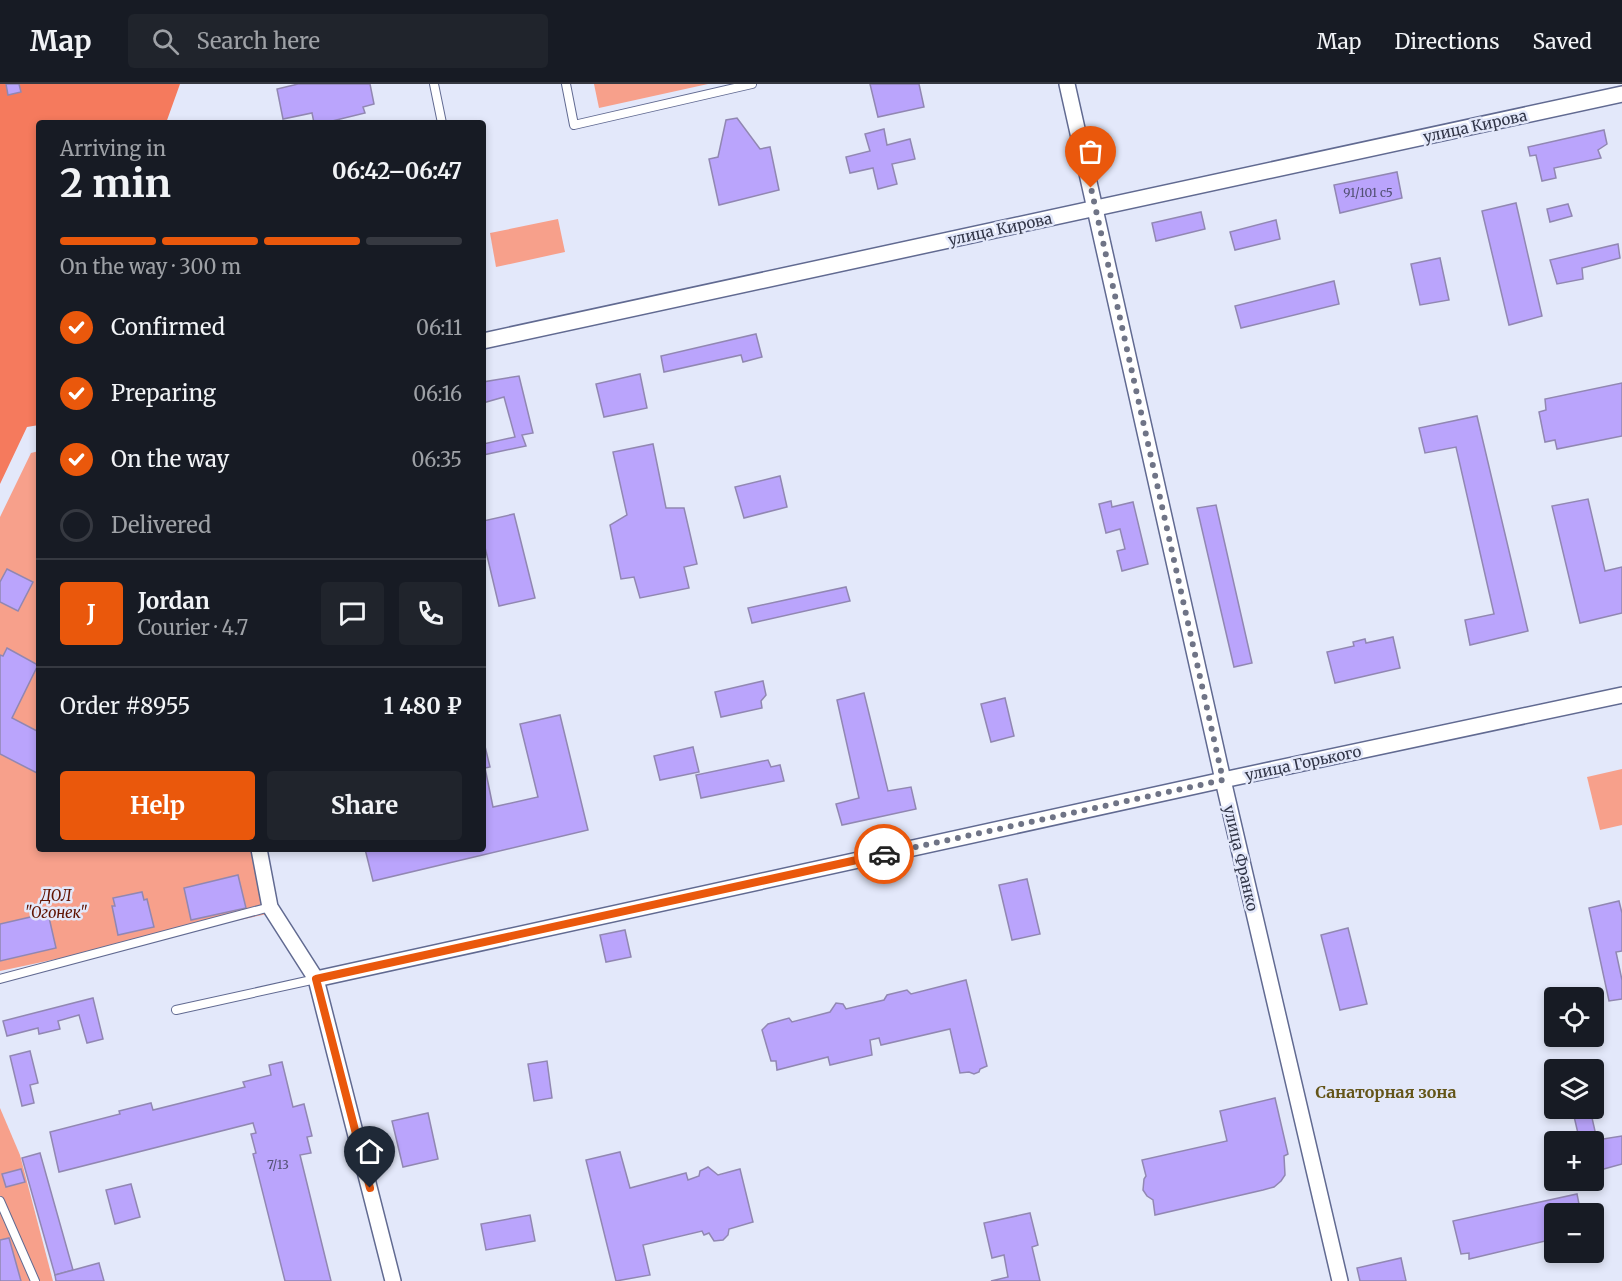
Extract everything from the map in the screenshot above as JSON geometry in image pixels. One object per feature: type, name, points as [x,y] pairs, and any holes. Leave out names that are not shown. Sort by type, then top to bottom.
[{"type":"street","name":"улица Франко","points":[[1067,84],[1223,780],[1340,1281]]},
{"type":"street","name":"улица Кирова","points":[[486,340],[1622,94]]},
{"type":"street","name":"улица Горького","points":[[316,979],[1622,695]]},
{"type":"street","points":[[260,852],[270,907],[316,979],[393,1281]]},
{"type":"lane","points":[[434,84],[441,120]]},
{"type":"lane","points":[[566,84],[574,125],[752,84]]},
{"type":"lane","points":[[0,979],[270,907]]},
{"type":"lane","points":[[176,1010],[316,979]]},
{"type":"lane","points":[[0,1201],[35,1281]]},
{"type":"green space","points":[[594,84],[708,84],[599,108]]},
{"type":"green space","points":[[558,219],[565,252],[496,267],[490,233]]},
{"type":"green space","name":"ДОЛ \"Огонек\"","points":[[36,452],[36,852],[257,852],[272,913],[0,971],[0,517],[31,453]]},
{"type":"green space","points":[[1622,769],[1622,825],[1600,830],[1587,777]]},
{"type":"green space","points":[[0,1108],[20,1155],[53,1281],[0,1281]]},
{"type":"shaded area","points":[[0,84],[180,84],[167,120],[36,120],[36,426],[27,427],[0,484]]},
{"type":"building","points":[[6,84],[19,84],[21,92],[8,95]]},
{"type":"building","points":[[298,84],[370,84],[374,104],[363,107],[365,113],[336,120],[313,120],[312,113],[283,119],[277,89]]},
{"type":"building","points":[[870,84],[919,84],[924,107],[878,117]]},
{"type":"building","points":[[737,118],[760,149],[770,147],[779,190],[719,205],[709,159],[718,157],[726,120]]},
{"type":"building","points":[[884,129],[887,145],[910,139],[915,159],[892,164],[897,184],[878,189],[873,168],[850,173],[846,157],[870,151],[865,134]]},
{"type":"building","points":[[1604,130],[1607,144],[1598,150],[1601,158],[1554,168],[1556,178],[1542,181],[1536,155],[1530,156],[1528,147]]},
{"type":"building","points":[[1397,172],[1402,198],[1340,213],[1334,185]]},
{"type":"building","points":[[1516,203],[1542,316],[1509,325],[1482,211]]},
{"type":"building","points":[[1568,204],[1572,216],[1550,222],[1547,209]]},
{"type":"building","points":[[1201,212],[1205,229],[1156,241],[1152,223]]},
{"type":"building","points":[[1276,220],[1280,239],[1235,250],[1230,232]]},
{"type":"building","points":[[1618,244],[1620,258],[1582,268],[1583,279],[1557,284],[1550,260]]},
{"type":"building","points":[[1440,258],[1449,300],[1420,305],[1411,264]]},
{"type":"building","points":[[1334,281],[1339,304],[1241,328],[1235,306]]},
{"type":"building","points":[[756,334],[762,357],[743,362],[741,355],[664,372],[661,356]]},
{"type":"building","points":[[640,374],[647,408],[604,417],[596,384]]},
{"type":"building","points":[[519,376],[533,433],[522,435],[526,446],[486,454],[486,443],[515,437],[504,397],[486,402],[486,382]]},
{"type":"building","points":[[1622,383],[1622,436],[1557,449],[1555,440],[1545,442],[1539,412],[1546,410],[1545,399]]},
{"type":"building","points":[[1477,416],[1528,631],[1470,645],[1465,620],[1494,614],[1456,447],[1425,453],[1419,428]]},
{"type":"building","points":[[653,444],[666,508],[684,508],[697,564],[684,567],[689,588],[640,598],[634,577],[621,579],[610,525],[627,515],[613,452]]},
{"type":"building","points":[[780,476],[787,507],[744,518],[735,487]]},
{"type":"building","points":[[1588,499],[1605,571],[1622,567],[1622,613],[1580,623],[1552,506]]},
{"type":"building","points":[[1111,501],[1112,507],[1133,502],[1148,564],[1122,571],[1117,551],[1125,549],[1120,529],[1106,533],[1099,504]]},
{"type":"building","points":[[1216,505],[1252,663],[1234,667],[1197,508]]},
{"type":"building","points":[[514,514],[535,598],[499,606],[486,552],[486,520]]},
{"type":"building","points":[[7,569],[33,582],[18,611],[0,602],[0,582]]},
{"type":"building","points":[[846,587],[850,601],[752,623],[748,608]]},
{"type":"building","points":[[1393,637],[1400,668],[1335,683],[1327,652],[1354,646],[1353,642],[1365,639],[1366,643]]},
{"type":"building","points":[[7,648],[36,664],[36,669],[12,718],[36,730],[36,772],[0,754],[0,655],[3,656]]},
{"type":"building","points":[[763,681],[766,695],[761,701],[762,708],[721,717],[715,692]]},
{"type":"building","points":[[864,693],[888,791],[911,787],[916,809],[842,825],[836,804],[859,798],[837,700]]},
{"type":"building","points":[[1005,698],[1014,736],[991,742],[981,704]]},
{"type":"building","points":[[560,715],[588,830],[373,881],[366,852],[486,852],[486,773],[493,807],[538,797],[520,724]]},
{"type":"building","points":[[693,747],[699,772],[660,780],[654,756]]},
{"type":"building","points":[[486,750],[490,767],[486,768]]},
{"type":"building","points":[[768,760],[771,767],[780,765],[784,781],[701,798],[696,775]]},
{"type":"building","points":[[238,875],[246,908],[191,920],[184,888]]},
{"type":"building","points":[[1027,879],[1040,934],[1012,940],[999,885]]},
{"type":"building","points":[[142,892],[144,900],[147,899],[154,927],[118,935],[112,906],[115,906],[113,898]]},
{"type":"building","points":[[1619,901],[1622,913],[1622,951],[1616,952],[1622,980],[1622,999],[1609,1001],[1589,908]]},
{"type":"building","points":[[48,913],[56,948],[0,961],[0,924]]},
{"type":"building","points":[[1348,928],[1367,1004],[1340,1010],[1321,935]]},
{"type":"building","points":[[625,930],[631,957],[606,962],[600,935]]},
{"type":"building","points":[[966,980],[987,1066],[979,1072],[960,1073],[950,1029],[881,1045],[879,1038],[870,1040],[872,1055],[830,1065],[828,1057],[777,1070],[776,1061],[771,1061],[762,1030],[768,1024],[789,1018],[792,1022],[830,1012],[836,1003],[843,1004],[846,1009],[884,1000],[887,995],[907,990],[911,994]]},
{"type":"building","points":[[93,998],[103,1039],[87,1043],[79,1015],[58,1021],[60,1029],[39,1034],[38,1028],[7,1036],[3,1021]]},
{"type":"building","points":[[30,1051],[38,1083],[30,1085],[34,1103],[22,1106],[10,1056]]},
{"type":"building","points":[[547,1061],[552,1098],[534,1101],[528,1064]]},
{"type":"building","points":[[282,1062],[293,1107],[304,1104],[312,1136],[307,1137],[311,1153],[300,1155],[331,1281],[285,1281],[253,1154],[256,1153],[251,1134],[256,1133],[253,1123],[59,1172],[50,1132],[120,1114],[119,1111],[151,1103],[153,1110],[245,1087],[243,1082],[271,1075],[269,1065]]},
{"type":"building","points":[[1275,1098],[1288,1154],[1284,1156],[1285,1175],[1281,1181],[1274,1187],[1263,1190],[1155,1215],[1153,1200],[1143,1190],[1146,1176],[1142,1160],[1227,1141],[1220,1111]]},
{"type":"building","points":[[428,1113],[438,1159],[403,1167],[392,1121]]},
{"type":"building","points":[[1575,1119],[1592,1119],[1595,1131],[1577,1131]]},
{"type":"building","points":[[1622,1136],[1622,1164],[1604,1169],[1604,1139]]},
{"type":"building","points":[[620,1152],[630,1188],[686,1173],[688,1180],[699,1176],[700,1171],[708,1167],[718,1175],[740,1169],[753,1222],[729,1229],[728,1235],[723,1240],[714,1241],[709,1233],[704,1235],[702,1231],[643,1245],[650,1275],[616,1281],[586,1160]]},
{"type":"building","points":[[40,1153],[73,1270],[55,1275],[22,1158]]},
{"type":"building","points":[[21,1169],[25,1182],[6,1187],[2,1174]]},
{"type":"building","points":[[131,1184],[140,1217],[115,1224],[106,1190]]},
{"type":"building","points":[[1577,1194],[1579,1203],[1544,1203],[1544,1241],[1469,1259],[1469,1253],[1461,1254],[1453,1221]]},
{"type":"building","points":[[1030,1213],[1038,1245],[1032,1247],[1040,1281],[991,1281],[1008,1277],[1004,1255],[992,1258],[984,1223]]},
{"type":"building","points":[[530,1215],[535,1241],[486,1250],[481,1224]]},
{"type":"building","points":[[9,1238],[21,1281],[0,1281],[0,1240]]},
{"type":"building","points":[[1401,1258],[1406,1281],[1360,1281],[1357,1268]]},
{"type":"building","points":[[99,1263],[104,1281],[56,1281],[55,1275]]},
{"type":"way so far","points":[[884,854],[1223,780],[1091,188]]},
{"type":"district","name":"Санаторная зона","points":[[1386,1092]]},
{"type":"route","points":[[370,1188],[316,979],[884,854]]}]
